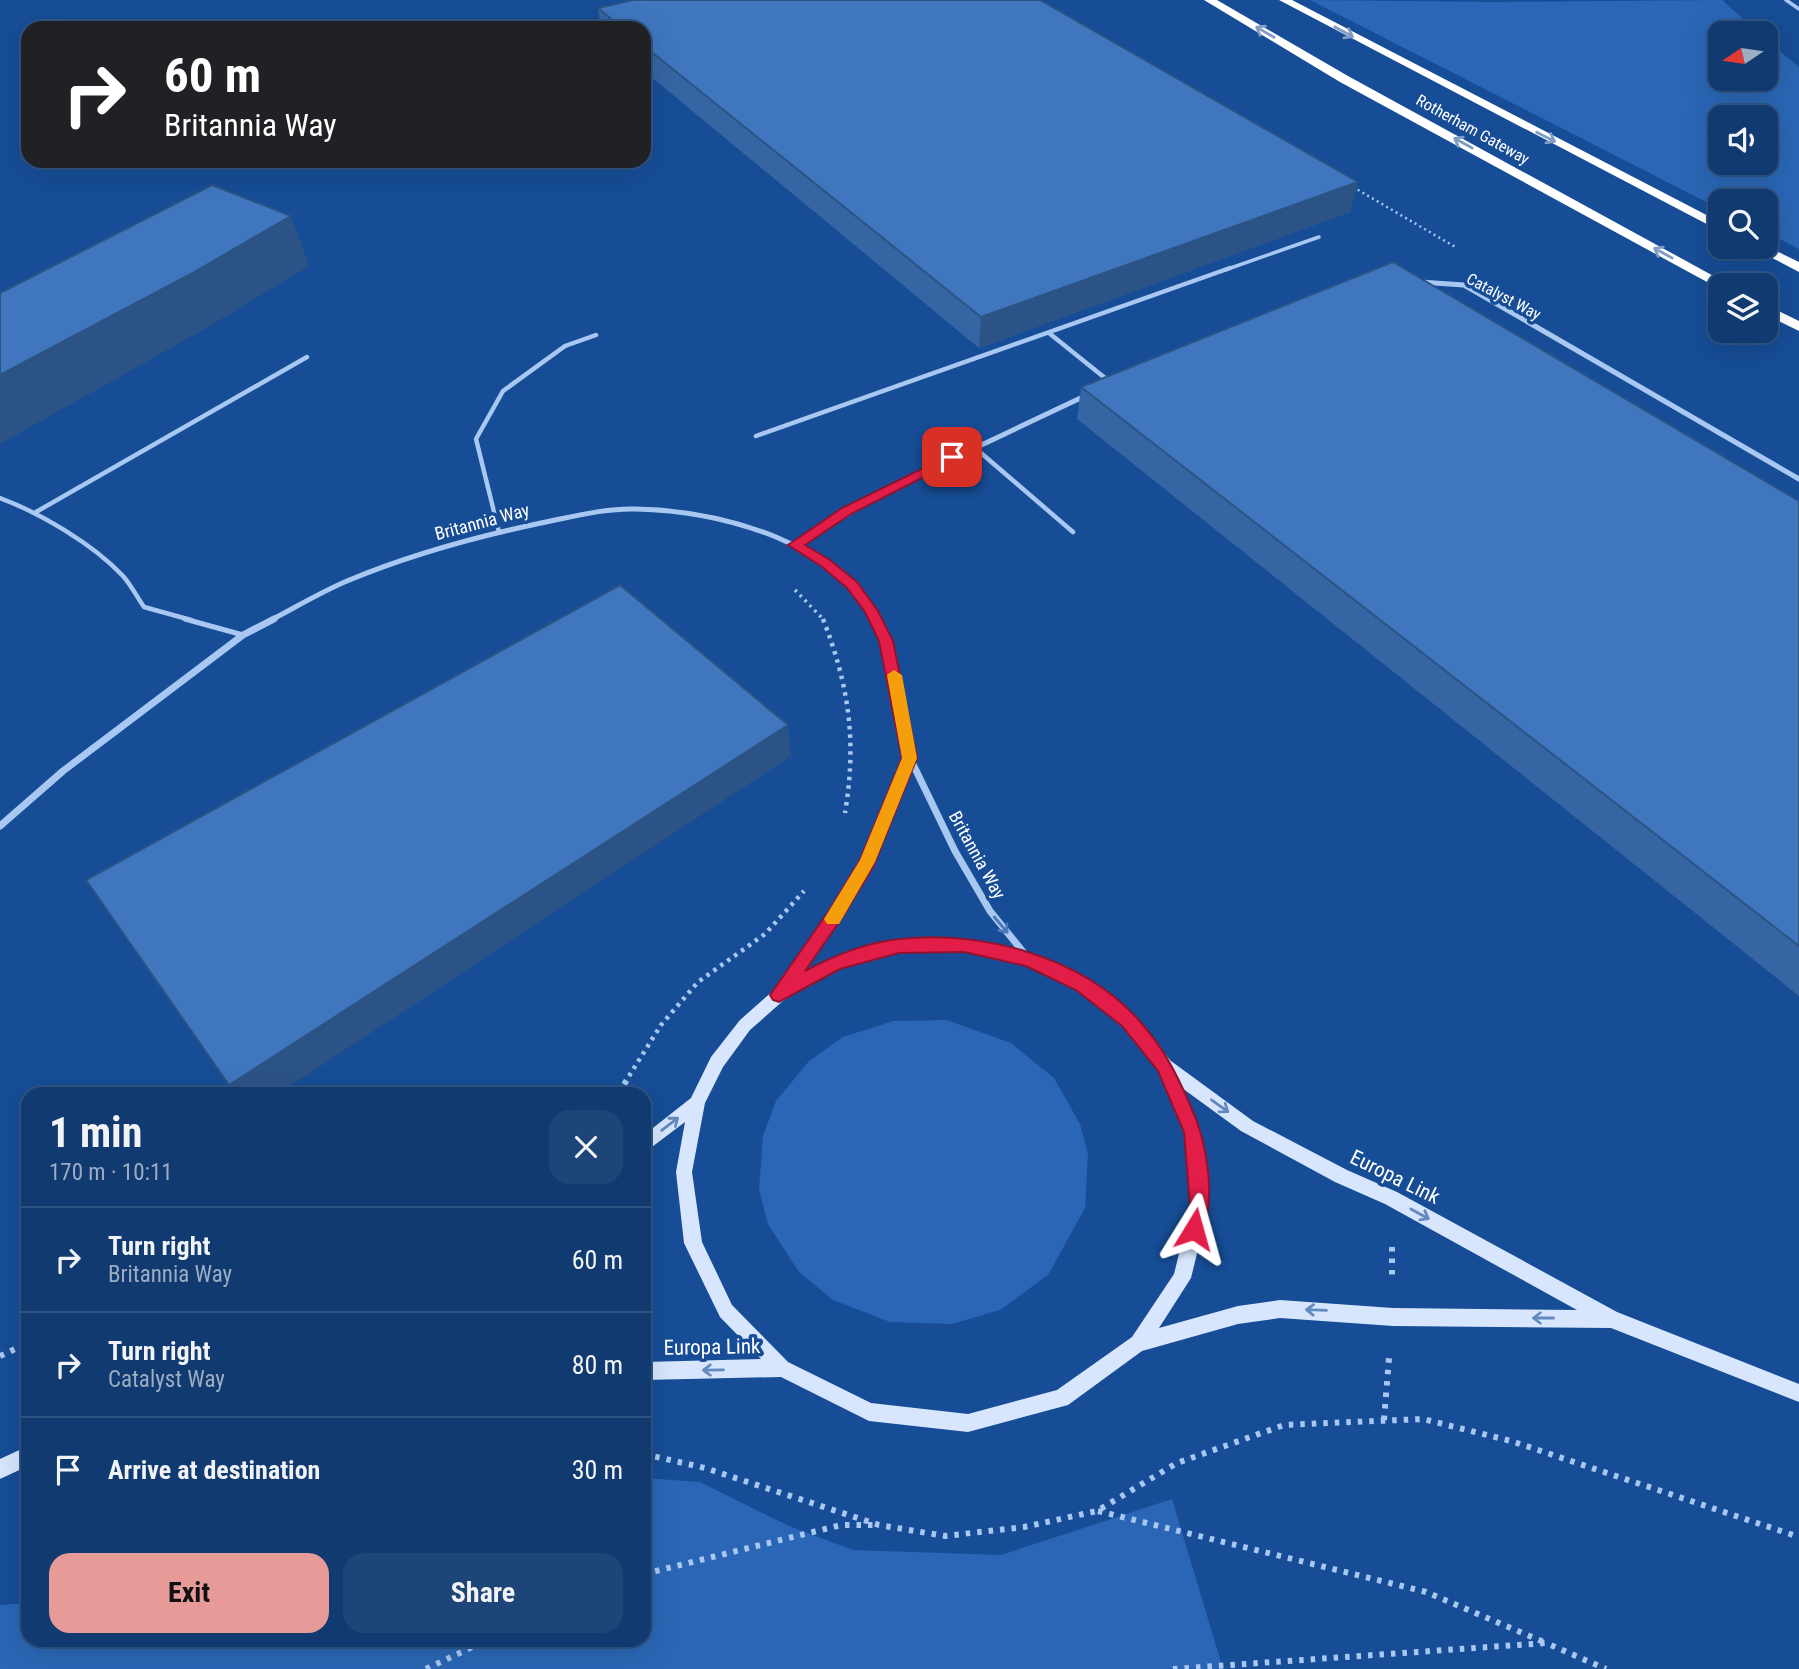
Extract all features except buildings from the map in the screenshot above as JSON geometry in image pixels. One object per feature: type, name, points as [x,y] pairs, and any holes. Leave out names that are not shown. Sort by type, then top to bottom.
[{"type":"highway","name":"Rotherham Gateway","points":[[1209,0],[1344,79],[1708,277]]},
{"type":"highway","name":"Rotherham Gateway","points":[[1284,0],[1708,221]]},
{"type":"highway","points":[[1778,257],[1799,268]]},
{"type":"highway","points":[[1778,316],[1799,327]]},
{"type":"street","name":"Catalyst Way","points":[[1413,282],[1464,285],[1799,479]]},
{"type":"street","points":[[795,545],[847,511],[974,447],[1123,379]]},
{"type":"street","name":"Britannia Way","points":[[0,826],[63,771],[243,635],[345,582],[397,562],[499,532],[590,513],[634,509],[724,519],[795,545],[826,563],[852,585],[871,611],[886,641],[909,758],[955,851],[990,911],[1029,959]]},
{"type":"street","points":[[779,995],[836,914],[867,862],[909,758]]},
{"type":"street","name":"Europa Link","points":[[1611,1319],[1393,1317],[1280,1309],[1238,1315],[1138,1343],[1061,1398],[968,1423],[869,1412],[782,1368],[726,1311],[692,1243],[684,1171],[697,1103],[717,1062],[745,1025],[779,995],[835,963],[899,946],[964,945],[1029,959],[1082,984],[1128,1021],[1165,1066],[1247,1126],[1341,1176],[1391,1198],[1611,1319],[1799,1393]]},
{"type":"street","name":"Europa Link","points":[[1138,1343],[1182,1278],[1200,1205],[1193,1132],[1165,1066]]},
{"type":"street","name":"Europa Link","points":[[651,1139],[697,1103]]},
{"type":"street","name":"Europa Link","points":[[651,1371],[782,1368]]},
{"type":"street","points":[[0,1469],[21,1459]]},
{"type":"lane","points":[[1786,0],[1799,9]]},
{"type":"lane","points":[[756,436],[1319,237]]},
{"type":"lane","points":[[1049,333],[1112,383]]},
{"type":"lane","points":[[499,532],[476,439],[503,391],[565,346],[596,335]]},
{"type":"lane","points":[[36,512],[307,357]]},
{"type":"lane","points":[[974,447],[1073,532]]},
{"type":"lane","points":[[0,498],[36,512],[108,562],[124,577],[144,607],[243,635]]},
{"type":"path","points":[[1352,186],[1467,254]]},
{"type":"path","points":[[788,583],[822,616],[840,662],[851,724],[849,789],[843,826]]},
{"type":"path","points":[[622,1087],[661,1025],[698,982],[765,934],[810,885]]},
{"type":"path","points":[[0,1356],[21,1346]]},
{"type":"path","points":[[651,1456],[705,1468],[879,1525],[944,1536],[1024,1527],[1097,1511],[1177,1463],[1283,1425],[1423,1419],[1511,1441],[1799,1537]]},
{"type":"path","points":[[1097,1511],[1426,1592],[1606,1669]]},
{"type":"path","points":[[651,1572],[841,1525],[879,1525]]},
{"type":"path","points":[[1173,1669],[1546,1643]]},
{"type":"path","points":[[426,1669],[472,1647]]},
{"type":"shaded area","points":[[1310,0],[1722,0],[1746,21],[1708,21],[1708,91],[1778,91],[1778,50],[1799,67],[1799,249],[1778,238],[1778,189],[1708,189],[1708,203]]},
{"type":"shaded area","points":[[947,1020],[1011,1043],[1054,1078],[1080,1124],[1088,1154],[1085,1208],[1048,1275],[1000,1310],[952,1324],[890,1322],[833,1300],[799,1272],[768,1224],[759,1189],[763,1136],[776,1101],[809,1061],[843,1037],[893,1021]]},
{"type":"shaded area","points":[[651,1478],[700,1482],[789,1526],[853,1550],[1001,1555],[1172,1499],[1223,1669],[0,1669],[0,1605],[21,1604],[21,1647],[651,1647]]},
{"type":"slow traffic","points":[[833,919],[867,862],[909,758],[894,675]]},
{"type":"route","points":[[952,457],[847,511],[795,545],[826,563],[852,585],[871,611],[886,641],[909,758],[867,862],[836,914],[779,995],[835,963],[899,946],[964,945],[1029,959],[1082,984],[1128,1021],[1165,1066],[1193,1132],[1200,1205],[1194,1229]]}]
